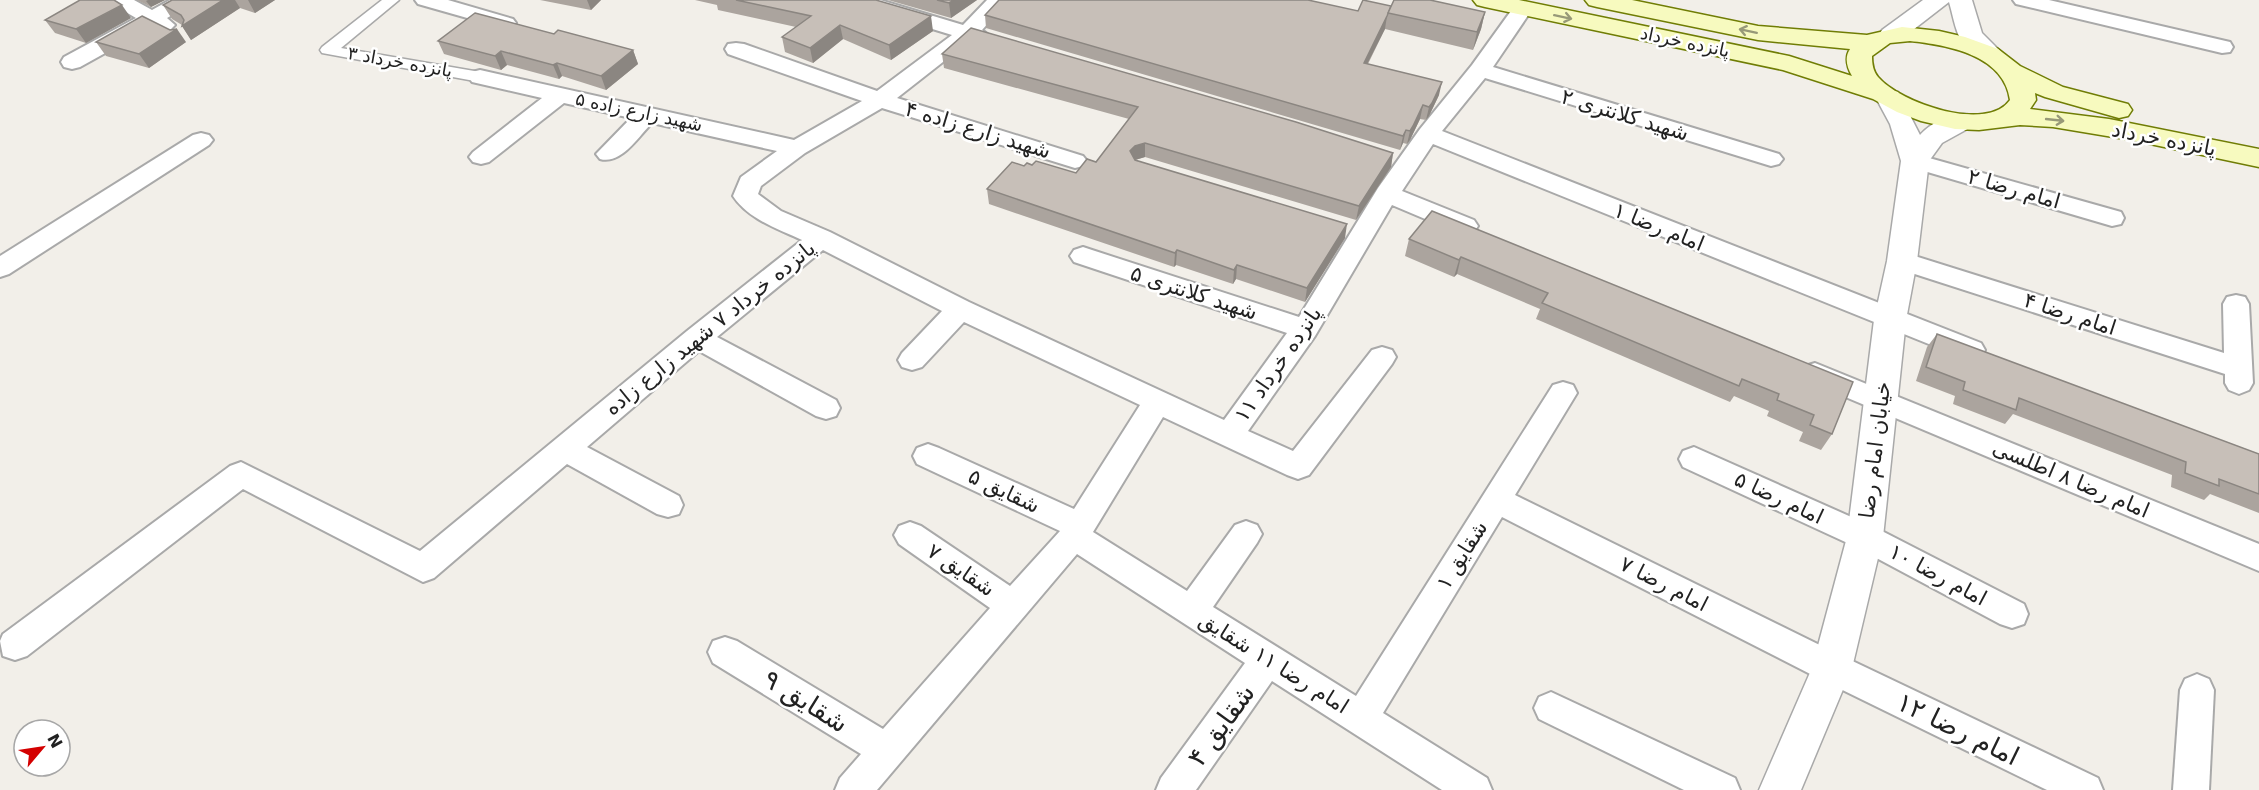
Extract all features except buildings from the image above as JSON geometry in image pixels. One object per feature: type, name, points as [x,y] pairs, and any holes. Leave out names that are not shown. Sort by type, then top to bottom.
[{"type":"main road","name":"پانزده خرداد","points":[[1485,0],[1789,64],[1886,96],[1911,109],[1936,117],[1962,122],[2018,116],[2062,120],[2115,128],[2259,158]]},
{"type":"main road","name":"پانزده خرداد","points":[[1597,0],[1758,33],[1880,39],[1910,34],[1942,38],[1975,48],[2054,92],[2079,100],[2259,138]]},
{"type":"main road","points":[[1780,35],[1799,44],[1808,54],[1804,59],[1789,64]]},
{"type":"main road","points":[[1880,39],[1859,54],[1860,68],[1870,83],[1886,96]]},
{"type":"main road","points":[[1997,120],[2014,112],[2023,100],[2021,85],[2002,64]]},
{"type":"street","points":[[119,0],[180,35]]},
{"type":"street","points":[[72,62],[185,0]]},
{"type":"street","name":"پانزده خرداد ۳","points":[[391,0],[328,50],[480,76]]},
{"type":"street","points":[[425,0],[506,23]]},
{"type":"street","points":[[858,0],[1001,43]]},
{"type":"street","name":"پانزده خرداد ۷ شهید زارع زاده","points":[[15,645],[241,474],[423,568],[696,338],[821,238],[772,217],[745,196],[750,182],[797,148],[880,100],[967,33],[999,0]]},
{"type":"street","points":[[1880,39],[1938,0]]},
{"type":"street","points":[[1960,0],[1971,35],[2002,64]]},
{"type":"street","points":[[2023,0],[2222,46]]},
{"type":"street","name":"پانزده خرداد ۱۱","points":[[821,238],[960,309],[1158,400],[1228,435],[1305,329],[1352,230],[1387,194],[1398,159],[1428,134],[1480,70],[1523,8]]},
{"type":"street","name":"شهید زارع زاده ۴","points":[[736,49],[880,100],[1075,161]]},
{"type":"street","name":"شهید کلانتری ۲","points":[[1480,70],[1771,159]]},
{"type":"street","name":"شهید زارع زاده ۵","points":[[480,76],[558,96],[797,148]]},
{"type":"street","points":[[481,157],[558,96]]},
{"type":"street","points":[[1886,96],[1903,124],[1916,161]]},
{"type":"street","points":[[608,154],[648,114]]},
{"type":"street","name":"خیابان امام رضا","points":[[1780,790],[1832,668],[1864,537],[1890,320],[1902,261],[1916,161],[1932,137],[1962,122]]},
{"type":"street","name":"امام رضا ۱","points":[[1428,134],[2000,362]]},
{"type":"street","points":[[0,268],[201,140]]},
{"type":"street","name":"امام رضا ۲","points":[[1916,161],[2112,218]]},
{"type":"street","points":[[1387,194],[1486,235]]},
{"type":"street","name":"شهید کلانتری ۵","points":[[1083,256],[1305,329]]},
{"type":"street","name":"امام رضا ۴","points":[[1902,261],[2239,376],[2236,304]]},
{"type":"street","points":[[912,360],[960,309]]},
{"type":"street","points":[[696,338],[826,408]]},
{"type":"street","points":[[1228,435],[1298,467],[1382,357]]},
{"type":"street","name":"امام رضا ۸ اطلسی","points":[[1794,364],[2259,558]]},
{"type":"street","name":"شقایق ۱","points":[[1361,718],[1563,393]]},
{"type":"street","points":[[853,790],[1077,531],[1158,400]]},
{"type":"street","points":[[564,449],[668,505]]},
{"type":"street","name":"شقایق ۵","points":[[928,456],[1077,531]]},
{"type":"street","name":"امام رضا ۵","points":[[1694,459],[1864,537]]},
{"type":"street","name":"امام رضا ۷","points":[[1496,500],[1832,668]]},
{"type":"street","name":"امام رضا ۱۱ شقایق","points":[[1077,531],[1192,610],[1474,790]]},
{"type":"street","points":[[1192,610],[1246,534]]},
{"type":"street","name":"شقایق ۷","points":[[910,535],[1013,606]]},
{"type":"street","name":"امام رضا ۱۰","points":[[1864,537],[2012,614]]},
{"type":"street","name":"شقایق ۹","points":[[725,652],[887,751]]},
{"type":"street","name":"شقایق ۴","points":[[1174,790],[1268,659]]},
{"type":"street","name":"امام رضا ۱۲","points":[[1832,668],[2085,790]]},
{"type":"street","points":[[2191,790],[2197,690]]},
{"type":"street","points":[[1551,708],[1722,790]]}]
